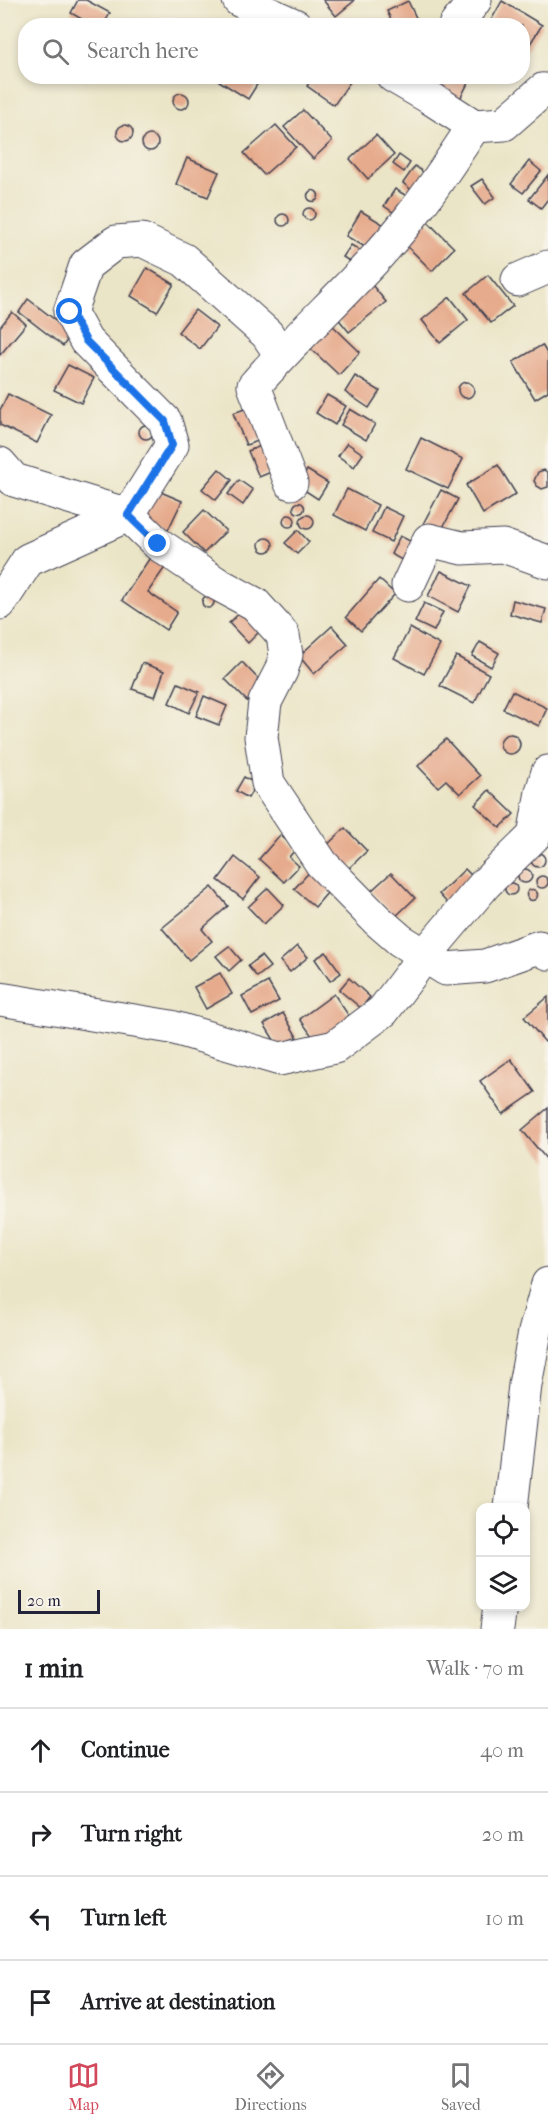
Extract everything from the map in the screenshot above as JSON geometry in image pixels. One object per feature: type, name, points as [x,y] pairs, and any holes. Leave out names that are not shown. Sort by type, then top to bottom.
[{"type":"street","points":[[239,0],[278,18]]},
{"type":"street","points":[[461,18],[475,0]]},
{"type":"street","points":[[408,84],[474,126],[504,124],[546,83]]},
{"type":"street","points":[[291,483],[254,386],[280,355],[357,278],[419,207],[474,126]]},
{"type":"street","points":[[0,603],[28,560],[128,515],[172,445],[165,421],[86,341],[70,312],[86,265],[116,242],[142,240],[184,260],[267,334],[280,355]]},
{"type":"street","points":[[518,280],[548,267]]},
{"type":"street","points":[[5,474],[128,515],[158,544],[216,583],[255,604],[283,635],[286,655],[265,702],[261,737],[268,783],[322,864],[377,920],[400,940],[446,969],[485,966],[538,947],[548,953]]},
{"type":"street","points":[[408,585],[429,540],[462,548],[503,546],[548,562]]},
{"type":"street","points":[[0,999],[171,1027],[280,1059],[335,1047],[383,1011],[425,955],[485,884],[534,836],[548,772]]},
{"type":"street","points":[[512,1503],[525,1385],[535,1332],[548,1284]]},
{"type":"street","points":[[497,1629],[499,1611]]},
{"type":"building","points":[[78,0],[86,0],[110,13],[107,18],[80,18],[71,13]]},
{"type":"building","points":[[323,0],[353,0],[354,1],[336,16]]},
{"type":"building","points":[[408,1],[416,18],[390,18],[387,11]]},
{"type":"building","points":[[502,1],[542,25],[530,44],[530,18],[492,18]]},
{"type":"building","points":[[224,84],[257,84],[248,99]]},
{"type":"building","points":[[308,84],[348,84],[334,105],[307,86]]},
{"type":"building","points":[[427,84],[468,84],[460,99]]},
{"type":"building","points":[[178,93],[184,93],[189,101],[187,107],[178,109],[173,104],[173,98]]},
{"type":"building","points":[[303,110],[332,141],[313,159],[284,127]]},
{"type":"building","points":[[125,125],[131,127],[133,133],[131,139],[125,141],[119,139],[117,133],[119,127]]},
{"type":"building","points":[[276,125],[296,147],[264,175],[244,153]]},
{"type":"building","points":[[150,135],[156,137],[158,143],[156,149],[150,151],[144,149],[142,143],[144,137]]},
{"type":"building","points":[[376,135],[394,155],[368,179],[350,159]]},
{"type":"building","points":[[399,155],[410,163],[404,172],[393,164]]},
{"type":"building","points":[[187,158],[219,172],[208,197],[176,184]]},
{"type":"building","points":[[529,161],[541,171],[523,193],[511,184]]},
{"type":"building","points":[[415,166],[427,175],[414,192],[403,183]]},
{"type":"building","points":[[548,175],[548,199],[541,208],[529,199]]},
{"type":"building","points":[[482,179],[495,197],[485,204],[471,186]]},
{"type":"building","points":[[395,189],[410,198],[399,216],[384,206]]},
{"type":"building","points":[[313,190],[319,196],[313,202],[307,196]]},
{"type":"building","points":[[311,208],[315,214],[311,220],[307,220],[303,212]]},
{"type":"building","points":[[361,211],[386,226],[372,251],[346,236]]},
{"type":"building","points":[[285,214],[289,220],[285,226],[281,226],[277,218]]},
{"type":"building","points":[[422,216],[454,248],[432,271],[400,239]]},
{"type":"building","points":[[351,245],[368,255],[360,268],[343,257]]},
{"type":"building","points":[[147,268],[174,284],[157,312],[131,296]]},
{"type":"building","points":[[488,275],[513,306],[491,323],[466,293]]},
{"type":"building","points":[[368,280],[386,302],[349,332],[332,311]]},
{"type":"building","points":[[450,297],[468,320],[440,343],[422,320]]},
{"type":"building","points":[[28,299],[72,333],[63,346],[19,312]]},
{"type":"building","points":[[195,310],[217,327],[200,349],[178,332]]},
{"type":"building","points":[[12,312],[26,324],[0,355],[0,327]]},
{"type":"building","points":[[332,325],[360,352],[339,375],[310,348]]},
{"type":"building","points":[[542,345],[548,355],[548,391],[535,399],[513,362]]},
{"type":"building","points":[[68,365],[94,378],[81,403],[54,390]]},
{"type":"building","points":[[355,376],[380,391],[369,408],[345,392]]},
{"type":"building","points":[[463,382],[469,382],[474,390],[472,396],[463,398],[458,393],[458,387]]},
{"type":"building","points":[[8,394],[51,415],[37,443],[0,425],[0,410]]},
{"type":"building","points":[[327,395],[346,406],[335,425],[316,413]]},
{"type":"building","points":[[251,407],[264,439],[246,445],[233,413]]},
{"type":"building","points":[[350,409],[375,424],[366,440],[341,425]]},
{"type":"building","points":[[143,425],[149,425],[153,432],[149,439],[143,439],[139,435],[139,429]]},
{"type":"building","points":[[421,438],[463,459],[448,489],[406,469]]},
{"type":"building","points":[[347,443],[363,454],[354,467],[338,456]]},
{"type":"building","points":[[266,444],[276,470],[259,477],[248,451]]},
{"type":"building","points":[[498,465],[516,494],[483,514],[466,485]]},
{"type":"building","points":[[219,469],[232,480],[216,500],[202,489]]},
{"type":"building","points":[[307,470],[328,483],[318,499],[298,486]]},
{"type":"building","points":[[544,470],[548,473],[548,487],[542,489],[534,481],[538,472]]},
{"type":"building","points":[[239,480],[253,490],[243,505],[228,494]]},
{"type":"building","points":[[347,489],[378,505],[365,531],[334,515]]},
{"type":"building","points":[[156,490],[182,501],[168,530],[143,519]]},
{"type":"building","points":[[441,490],[458,499],[440,533],[423,524]]},
{"type":"building","points":[[299,502],[305,508],[299,514],[293,508]]},
{"type":"building","points":[[384,507],[403,516],[391,542],[372,533]]},
{"type":"building","points":[[204,510],[226,531],[204,553],[183,532]]},
{"type":"building","points":[[291,515],[295,521],[291,527],[287,527],[283,519]]},
{"type":"building","points":[[307,515],[312,517],[314,522],[312,527],[307,529],[302,527],[300,522],[302,517]]},
{"type":"building","points":[[298,530],[309,542],[297,554],[285,543]]},
{"type":"building","points":[[400,536],[416,544],[407,563],[391,554]]},
{"type":"building","points":[[263,538],[269,538],[273,545],[269,552],[263,552],[259,548],[259,542]]},
{"type":"building","points":[[155,550],[170,560],[148,592],[177,612],[166,630],[122,600]]},
{"type":"building","points":[[441,571],[471,586],[458,612],[428,596]]},
{"type":"building","points":[[379,579],[395,594],[361,631],[346,617]]},
{"type":"building","points":[[210,596],[214,602],[210,608],[206,608],[202,600]]},
{"type":"building","points":[[513,600],[546,609],[542,623],[510,614]]},
{"type":"building","points":[[424,603],[443,612],[434,631],[415,622]]},
{"type":"building","points":[[246,607],[265,626],[248,643],[229,623]]},
{"type":"building","points":[[332,626],[348,644],[314,674],[299,656]]},
{"type":"building","points":[[410,628],[440,645],[424,674],[394,658]]},
{"type":"building","points":[[480,642],[499,653],[491,667],[472,656]]},
{"type":"building","points":[[456,656],[489,674],[474,703],[440,686]]},
{"type":"building","points":[[242,662],[264,685],[247,701],[225,679]]},
{"type":"building","points":[[142,663],[164,671],[155,697],[132,689]]},
{"type":"building","points":[[178,683],[199,692],[189,713],[169,703]]},
{"type":"building","points":[[512,691],[547,708],[539,726],[503,709]]},
{"type":"building","points":[[204,696],[227,706],[219,725],[196,716]]},
{"type":"building","points":[[510,734],[517,737],[520,744],[517,751],[510,754],[503,751],[500,744],[503,737]]},
{"type":"building","points":[[446,739],[480,776],[460,794],[446,780],[438,787],[418,766]]},
{"type":"building","points":[[244,777],[256,784],[248,798],[236,791]]},
{"type":"building","points":[[489,790],[514,814],[500,828],[475,805]]},
{"type":"building","points":[[345,828],[367,851],[346,871],[324,848]]},
{"type":"building","points":[[280,835],[296,849],[289,857],[299,866],[284,882],[259,859]]},
{"type":"building","points":[[535,853],[541,853],[545,860],[541,867],[535,867],[531,863],[531,857]]},
{"type":"building","points":[[235,857],[260,877],[243,899],[218,880]]},
{"type":"building","points":[[314,867],[334,885],[315,907],[294,889]]},
{"type":"building","points":[[465,869],[476,880],[449,905],[439,894]]},
{"type":"building","points":[[525,869],[530,871],[532,876],[530,881],[525,883],[520,881],[518,876],[520,871]]},
{"type":"building","points":[[391,873],[415,898],[395,917],[371,891]]},
{"type":"building","points":[[542,876],[548,882],[542,888],[536,882]]},
{"type":"building","points":[[513,883],[516,884],[516,894],[509,895],[506,894],[505,887],[506,884]]},
{"type":"building","points":[[212,887],[228,906],[202,929],[212,941],[189,960],[162,928]]},
{"type":"building","points":[[268,888],[284,905],[264,924],[248,907]]},
{"type":"building","points":[[532,889],[538,895],[532,901],[526,895]]},
{"type":"building","points":[[229,946],[241,960],[229,971],[216,956]]},
{"type":"building","points":[[297,946],[308,957],[290,972],[280,961]]},
{"type":"building","points":[[326,952],[341,973],[330,981],[315,959]]},
{"type":"building","points":[[261,956],[270,967],[257,977],[248,966]]},
{"type":"building","points":[[220,973],[232,994],[206,1009],[194,987]]},
{"type":"building","points":[[349,978],[370,997],[361,1008],[339,990]]},
{"type":"building","points":[[268,982],[279,1001],[252,1015],[242,996]]},
{"type":"building","points":[[334,994],[351,1019],[317,1043],[300,1019]]},
{"type":"building","points":[[548,997],[548,1040],[545,1042],[524,1017]]},
{"type":"building","points":[[283,1013],[297,1037],[279,1048],[264,1024]]},
{"type":"building","points":[[511,1059],[535,1092],[503,1114],[480,1081]]},
{"type":"building","points":[[548,1108],[548,1161],[522,1130]]},
{"type":"route","points":[[70,312],[86,341],[165,421],[172,445],[128,515],[158,544]]}]
